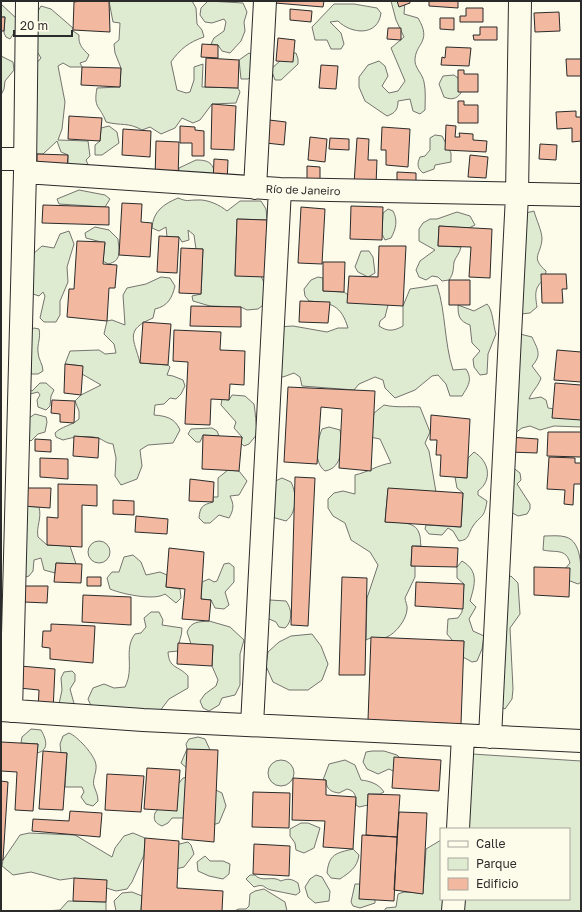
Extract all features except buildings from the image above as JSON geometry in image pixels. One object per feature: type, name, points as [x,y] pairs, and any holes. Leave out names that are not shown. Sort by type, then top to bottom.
[{"type":"street","points":[[27,1],[25,166],[6,710],[252,725],[581,741]]},
{"type":"street","points":[[254,188],[265,1]]},
{"type":"street","points":[[490,737],[517,195],[520,1]]},
{"type":"street","name":"Río de Janeiro","points":[[1,158],[25,166],[254,188],[517,195],[581,195]]},
{"type":"street","points":[[252,725],[280,189]]},
{"type":"street","points":[[458,828],[463,736]]},
{"type":"street","points":[[453,911],[454,900]]},
{"type":"green space","points":[[109,1],[192,1],[196,8],[197,24],[202,30],[204,37],[185,46],[171,62],[177,90],[186,93],[190,92],[194,80],[194,67],[203,64],[202,87],[238,88],[240,92],[236,103],[212,104],[200,120],[193,123],[182,118],[175,128],[161,134],[150,127],[142,130],[128,125],[106,122],[97,104],[97,88],[120,87],[121,68],[115,53],[114,44],[119,40],[120,23],[113,22]]},
{"type":"green space","points":[[208,1],[243,3],[247,12],[244,22],[245,31],[241,41],[230,53],[222,51],[218,45],[211,44],[214,38],[224,31],[226,22],[224,19],[212,23],[205,22],[200,15],[201,8]]},
{"type":"green space","points":[[391,1],[405,1],[404,14],[418,18],[424,33],[422,42],[415,56],[415,62],[423,79],[425,89],[425,110],[420,114],[413,111],[410,99],[398,101],[396,111],[387,116],[365,101],[359,87],[359,77],[368,65],[379,61],[385,66],[388,76],[382,86],[389,93],[398,91],[405,81],[391,48],[404,37],[396,20]]},
{"type":"green space","points":[[1,4],[17,19],[16,30],[10,39],[6,37],[4,33],[5,17],[1,17]]},
{"type":"green space","points":[[334,4],[354,4],[377,8],[381,13],[379,21],[370,30],[363,31],[350,29],[338,21],[330,22],[341,33],[344,44],[341,49],[331,49],[327,40],[315,40],[312,27]]},
{"type":"green space","points":[[41,6],[51,9],[73,28],[73,31],[79,35],[79,42],[81,46],[89,55],[86,61],[80,63],[82,67],[70,67],[63,63],[58,66],[65,102],[62,129],[58,140],[88,141],[90,156],[86,160],[91,171],[68,176],[68,155],[61,152],[57,141],[43,154],[37,154],[31,149],[35,65],[41,58],[36,50],[33,20]]},
{"type":"green space","points":[[249,53],[260,60],[252,76],[248,79],[241,79],[239,60]]},
{"type":"green space","points":[[289,53],[296,53],[298,64],[281,80],[275,80],[271,69]]},
{"type":"green space","points":[[1,56],[13,62],[14,70],[5,81],[4,89],[1,95]]},
{"type":"green space","points":[[454,75],[458,78],[463,89],[458,97],[450,99],[444,97],[439,84],[443,76]]},
{"type":"green space","points":[[109,126],[117,132],[119,143],[102,155],[95,155],[95,145],[100,141],[101,128]]},
{"type":"green space","points":[[435,135],[442,136],[451,153],[451,162],[435,165],[434,169],[423,173],[419,168],[419,159],[420,157],[425,156],[430,150],[430,138]]},
{"type":"green space","points":[[196,160],[210,163],[212,165],[215,177],[178,179],[179,168]]},
{"type":"green space","points":[[79,190],[105,195],[110,199],[105,207],[59,204],[57,199]]},
{"type":"green space","points":[[178,198],[186,200],[209,201],[227,211],[240,201],[261,201],[266,209],[267,220],[237,219],[235,275],[261,276],[266,287],[267,302],[258,309],[247,310],[241,307],[210,306],[193,301],[192,296],[201,294],[203,249],[196,249],[194,235],[188,230],[189,240],[182,242],[179,237],[167,237],[166,227],[159,231],[152,228],[155,217],[160,209]]},
{"type":"green space","points":[[388,209],[393,211],[396,218],[396,224],[391,238],[385,240],[382,234],[383,213]]},
{"type":"green space","points":[[534,211],[542,236],[537,259],[546,271],[545,279],[541,282],[536,291],[537,307],[530,313],[521,314],[522,214]]},
{"type":"green space","points":[[457,212],[470,216],[475,225],[469,228],[439,226],[438,246],[461,247],[454,262],[451,278],[449,280],[442,281],[438,277],[432,276],[426,280],[419,277],[416,270],[420,261],[435,250],[419,241],[419,229],[423,223],[430,219],[437,219]]},
{"type":"green space","points":[[95,227],[109,230],[118,239],[119,255],[116,261],[108,264],[103,261],[105,243],[86,238],[85,233]]},
{"type":"green space","points":[[69,231],[74,244],[67,267],[68,282],[60,301],[60,315],[56,322],[44,322],[40,318],[45,296],[43,292],[39,296],[27,292],[33,254],[42,246],[54,248],[60,234]]},
{"type":"green space","points":[[361,251],[369,251],[373,257],[375,273],[368,277],[358,272],[355,267]]},
{"type":"green space","points":[[161,277],[170,278],[175,286],[169,301],[163,306],[155,309],[153,318],[144,322],[138,327],[133,336],[140,363],[168,365],[170,367],[167,375],[183,380],[185,386],[181,394],[176,399],[170,398],[164,404],[155,405],[154,415],[170,418],[176,423],[180,430],[173,443],[148,445],[140,450],[142,466],[137,479],[121,485],[115,476],[116,458],[113,444],[94,437],[80,437],[63,440],[56,437],[55,433],[79,419],[79,411],[75,401],[81,395],[101,385],[82,374],[82,366],[65,364],[70,351],[99,350],[105,354],[116,353],[114,344],[104,334],[107,321],[112,320],[125,325],[123,295],[127,288],[146,284]]},
{"type":"green space","points":[[318,277],[323,278],[323,291],[344,292],[348,295],[388,305],[385,317],[380,321],[379,326],[388,330],[394,330],[403,326],[403,306],[410,289],[437,285],[453,370],[466,369],[469,376],[468,386],[462,396],[450,396],[446,384],[438,375],[432,376],[415,390],[395,398],[385,388],[383,380],[375,377],[359,384],[354,390],[302,386],[300,377],[294,373],[283,377],[271,373],[276,327],[293,326],[327,332],[338,328],[348,328],[339,310],[330,304],[309,301],[305,296],[304,289],[311,280]]},
{"type":"green space","points":[[487,304],[492,314],[496,334],[488,354],[487,374],[480,375],[474,367],[473,359],[480,351],[472,343],[470,325],[463,322],[460,318],[458,305],[474,311]]},
{"type":"green space","points":[[34,328],[39,329],[40,335],[38,355],[43,368],[43,371],[38,374],[31,374],[29,330]]},
{"type":"green space","points":[[520,334],[532,337],[538,352],[537,359],[532,366],[541,378],[529,399],[541,397],[546,400],[548,408],[581,413],[581,427],[554,426],[540,430],[530,426],[522,428],[515,433]]},
{"type":"green space","points":[[40,383],[46,383],[54,390],[51,396],[50,406],[46,410],[38,407],[37,400],[40,395],[38,392],[30,394],[25,388],[32,391]]},
{"type":"green space","points":[[232,395],[245,396],[254,404],[258,433],[249,444],[244,446],[241,443],[242,437],[234,428],[236,422],[221,405],[222,399],[229,400]]},
{"type":"green space","points":[[384,405],[420,407],[430,432],[425,443],[429,451],[436,492],[388,489],[385,522],[405,523],[414,526],[420,535],[421,546],[412,546],[411,566],[415,566],[415,577],[405,598],[407,608],[403,622],[387,637],[366,640],[367,598],[378,565],[370,552],[351,540],[345,523],[333,516],[328,508],[328,499],[334,493],[343,491],[355,494],[355,475],[391,463],[380,439],[370,437],[374,413]]},
{"type":"green space","points":[[35,414],[46,417],[47,422],[45,432],[38,434],[31,441],[26,437],[29,418]]},
{"type":"green space","points":[[329,427],[340,430],[341,449],[338,461],[331,469],[325,471],[321,467],[317,457],[317,452],[322,429]]},
{"type":"green space","points":[[212,428],[217,431],[219,436],[203,435],[200,442],[196,442],[188,434],[191,429]]},
{"type":"green space","points":[[474,452],[483,460],[487,471],[486,482],[478,491],[478,495],[487,501],[483,514],[473,526],[467,538],[463,540],[459,541],[453,531],[448,528],[442,535],[429,534],[425,529],[426,525],[461,527],[463,493],[457,488],[455,477],[467,478],[468,458]]},
{"type":"green space","points":[[512,467],[520,473],[521,480],[517,484],[530,504],[530,509],[527,514],[518,516],[507,510]]},
{"type":"green space","points":[[228,470],[239,471],[247,481],[239,495],[230,496],[233,507],[229,518],[219,515],[210,523],[204,523],[199,518],[200,511],[204,505],[213,502],[213,497],[218,497],[218,478]]},
{"type":"green space","points":[[282,478],[291,482],[295,498],[294,508],[290,518],[286,521],[272,517],[271,483]]},
{"type":"green space","points":[[23,506],[39,507],[40,515],[38,537],[47,545],[70,546],[76,564],[56,563],[55,573],[44,570],[41,558],[34,560],[33,571],[29,576],[22,578],[6,569],[5,556],[7,547]]},
{"type":"green space","points":[[544,536],[566,537],[575,544],[580,556],[581,582],[578,584],[565,579],[564,570],[570,563],[568,558],[560,552],[543,550]]},
{"type":"green space","points":[[99,541],[107,544],[110,552],[107,560],[99,563],[91,560],[88,552],[91,544]]},
{"type":"green space","points":[[133,555],[141,562],[146,575],[160,572],[167,575],[166,587],[180,589],[181,598],[176,603],[165,594],[146,597],[130,595],[110,589],[107,578],[112,572],[119,572],[124,557]]},
{"type":"green space","points":[[462,561],[471,569],[474,578],[470,601],[476,607],[469,619],[473,631],[484,636],[482,649],[477,661],[472,662],[463,657],[464,641],[453,641],[447,634],[448,619],[458,618],[462,612],[464,584],[457,578],[457,567]]},
{"type":"green space","points":[[229,563],[234,567],[234,582],[225,592],[229,605],[224,609],[215,608],[211,600],[201,599],[202,582],[209,579],[214,582],[217,581],[224,564]]},
{"type":"green space","points":[[511,576],[518,583],[520,614],[510,628],[513,689],[512,699],[505,709],[501,707],[500,582]]},
{"type":"green space","points":[[270,600],[286,601],[288,604],[291,615],[288,625],[285,628],[279,627],[276,622],[267,618],[266,605]]},
{"type":"green space","points":[[151,612],[159,612],[163,620],[162,625],[182,628],[178,651],[168,652],[172,664],[188,676],[188,688],[169,699],[153,720],[93,710],[88,699],[93,688],[104,684],[114,688],[125,687],[128,680],[129,653],[132,640],[135,634],[141,633],[146,627],[144,618]]},
{"type":"green space","points":[[209,621],[230,627],[244,640],[240,654],[240,685],[235,695],[222,698],[219,705],[209,711],[203,708],[200,701],[205,694],[216,686],[218,680],[212,666],[213,646],[191,644],[187,632],[193,624]]},
{"type":"green space","points":[[312,634],[321,646],[328,664],[322,680],[308,690],[289,690],[273,682],[266,666],[268,652],[279,642],[291,636]]},
{"type":"green space","points":[[72,671],[75,674],[75,681],[70,689],[75,707],[59,704],[62,690],[61,678],[64,672]]},
{"type":"green space","points":[[31,729],[41,730],[46,744],[41,752],[37,753],[38,744],[21,743],[22,737]]},
{"type":"green space","points":[[69,733],[85,746],[95,761],[96,768],[94,786],[98,801],[93,806],[86,804],[81,797],[84,792],[82,787],[65,787],[67,753],[61,753],[60,744],[63,736]]},
{"type":"green space","points":[[198,737],[205,739],[210,750],[189,770],[181,763],[187,749],[186,744],[189,739]]},
{"type":"green space","points":[[384,751],[397,755],[399,757],[393,771],[389,769],[378,774],[367,769],[363,762],[366,752]]},
{"type":"green space","points":[[472,754],[581,761],[581,911],[460,911],[461,900],[570,900],[570,828],[466,828]]},
{"type":"green space","points":[[281,760],[290,764],[294,773],[290,782],[281,786],[272,782],[268,773],[272,764]]},
{"type":"green space","points":[[345,760],[355,765],[361,780],[374,783],[384,792],[380,794],[368,794],[368,805],[359,807],[356,805],[356,797],[352,791],[347,789],[339,793],[334,792],[328,788],[326,780],[323,780],[329,764]]},
{"type":"green space","points":[[189,777],[222,793],[226,806],[219,823],[205,827],[186,818],[172,818],[168,823],[162,826],[158,824],[154,819],[155,813],[183,778]]},
{"type":"green space","points":[[301,823],[308,823],[320,828],[314,848],[304,853],[296,850],[295,843],[290,836],[290,829]]},
{"type":"green space","points":[[29,833],[75,835],[112,857],[115,848],[124,836],[133,833],[145,838],[144,855],[132,882],[127,889],[116,891],[74,878],[60,880],[31,872],[13,875],[2,866],[3,860],[20,835]]},
{"type":"green space","points":[[440,841],[440,900],[454,900],[449,911],[384,911],[386,908],[396,907],[398,894],[404,892],[423,893],[426,849]]},
{"type":"green space","points":[[188,842],[191,845],[194,854],[184,867],[171,870],[171,846]]},
{"type":"green space","points":[[353,849],[359,855],[355,866],[350,872],[340,879],[331,878],[327,873],[328,867],[334,855]]},
{"type":"green space","points":[[205,856],[210,861],[223,861],[230,864],[229,874],[223,879],[209,876],[198,871],[197,862]]},
{"type":"green space","points":[[250,875],[255,875],[264,879],[278,879],[281,881],[286,879],[292,880],[298,883],[300,892],[296,895],[271,890],[262,886],[254,887],[246,879]]},
{"type":"green space","points":[[316,875],[322,877],[330,891],[329,901],[315,903],[308,897],[305,887],[310,879]]},
{"type":"green space","points":[[355,884],[360,884],[375,900],[375,903],[360,908],[353,906],[351,902]]},
{"type":"green space","points":[[264,889],[285,902],[287,911],[234,911],[246,909],[249,906],[250,894]]},
{"type":"green space","points":[[132,892],[142,896],[141,911],[116,911],[114,901],[122,893]]},
{"type":"green space","points":[[68,901],[106,902],[106,911],[44,911],[60,910]]}]
